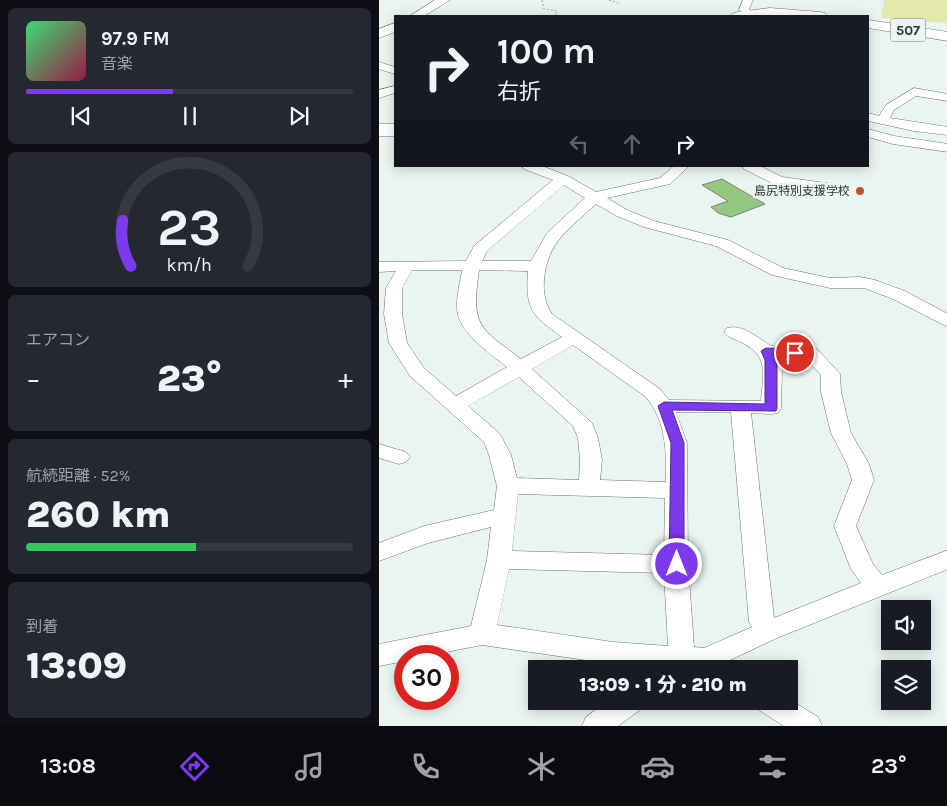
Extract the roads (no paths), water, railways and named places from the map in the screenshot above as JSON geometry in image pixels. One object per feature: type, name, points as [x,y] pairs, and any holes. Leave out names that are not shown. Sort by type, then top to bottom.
[{"type":"highway","points":[[745,10],[810,15]]},
{"type":"highway","name":"507","points":[[869,24],[947,37]]},
{"type":"highway","points":[[379,130],[394,130]]},
{"type":"main road","points":[[418,15],[444,0]]},
{"type":"main road","points":[[379,34],[394,27]]},
{"type":"street","points":[[379,65],[394,70]]},
{"type":"street","points":[[380,94],[394,89]]},
{"type":"street","points":[[882,120],[890,108],[914,92],[947,98]]},
{"type":"street","points":[[380,94],[394,101]]},
{"type":"street","points":[[869,117],[947,131]]},
{"type":"street","points":[[869,133],[893,140],[947,148]]},
{"type":"street","points":[[532,167],[563,179],[596,196],[622,213],[649,224],[722,243],[778,272],[830,283],[860,282],[869,284],[899,295],[947,322]]},
{"type":"street","points":[[681,167],[665,181],[596,196],[552,236],[542,252],[537,266],[535,290],[538,305],[545,317],[653,393],[664,406],[677,443],[677,564],[696,660]]},
{"type":"street","points":[[751,167],[779,181],[825,187]]},
{"type":"street","points":[[563,179],[488,240],[480,249],[471,266],[466,299],[469,320],[485,340],[519,367],[582,423],[588,438],[591,460],[589,488]]},
{"type":"street","points":[[379,267],[407,265],[537,266]]},
{"type":"street","points":[[407,265],[394,288],[393,314],[399,343],[417,372],[493,439],[500,455],[508,486],[499,560],[482,634]]},
{"type":"street","points":[[664,406],[771,408],[771,360],[766,351],[747,338],[733,332]]},
{"type":"street","points":[[454,405],[575,337]]},
{"type":"street","points":[[766,351],[810,353],[830,374],[831,392],[841,433],[858,464],[863,480],[845,526],[863,569],[878,587]]},
{"type":"street","points":[[740,406],[762,622],[768,631]]},
{"type":"street","points":[[379,451],[399,456]]},
{"type":"street","points":[[508,486],[676,490]]},
{"type":"street","points":[[379,552],[424,535],[504,516]]},
{"type":"street","points":[[499,560],[677,564]]},
{"type":"street","points":[[704,660],[768,631],[947,560]]},
{"type":"street","points":[[379,655],[482,634],[672,660]]},
{"type":"street","points":[[596,726],[618,710]]},
{"type":"street","points":[[782,710],[801,724]]},
{"type":"place","name":"島尻特別支援学校","points":[[860,191]]}]
